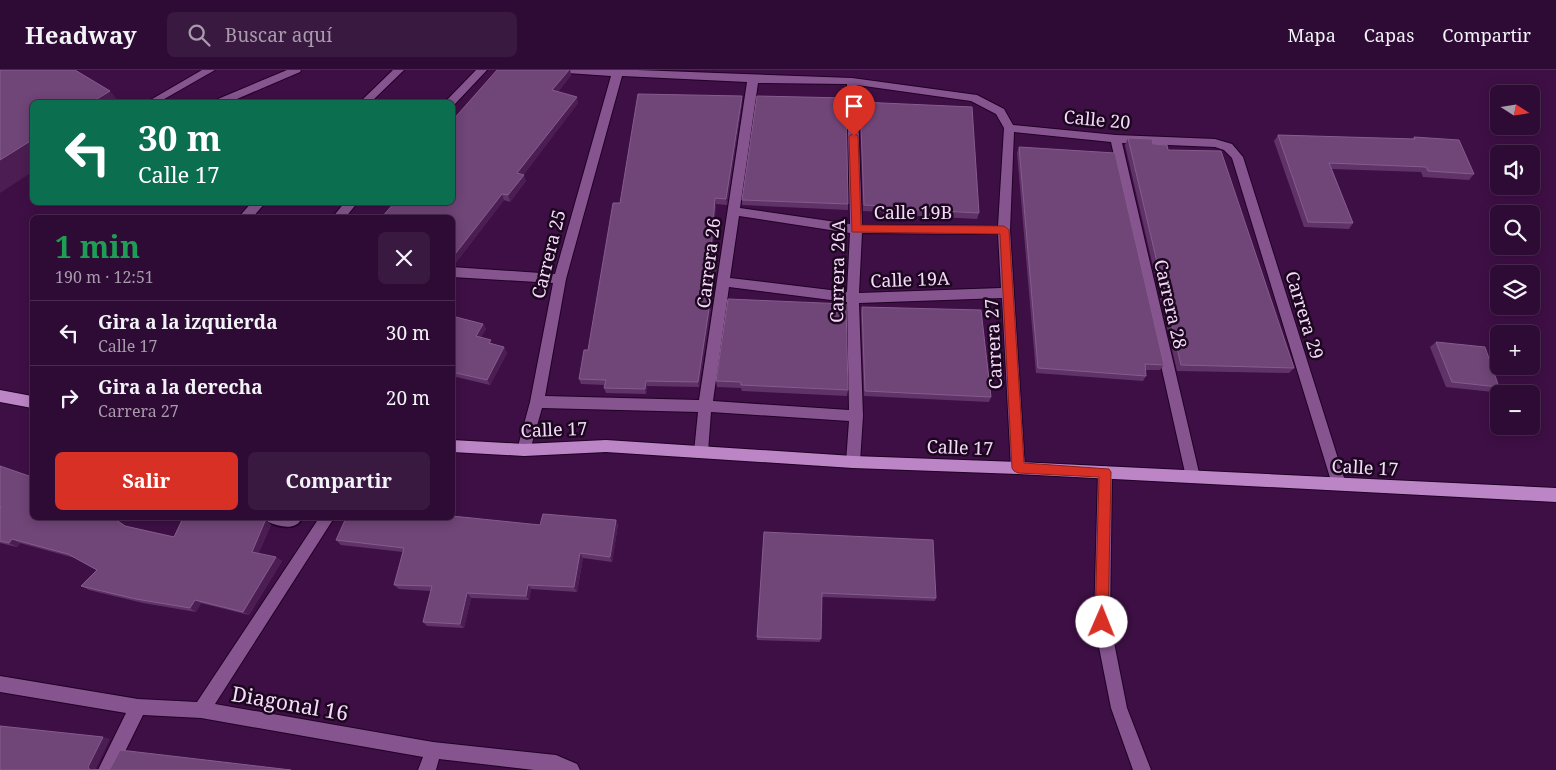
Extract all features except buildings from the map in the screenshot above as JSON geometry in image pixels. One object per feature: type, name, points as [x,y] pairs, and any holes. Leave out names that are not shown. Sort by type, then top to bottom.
[{"type":"highway","points":[[0,396],[30,402]]},
{"type":"highway","name":"Calle 17","points":[[455,446],[524,450],[606,446],[853,462],[1105,472],[1556,495]]},
{"type":"street","points":[[156,100],[210,70]]},
{"type":"street","points":[[227,100],[296,70]]},
{"type":"street","points":[[367,100],[399,70]]},
{"type":"street","points":[[452,100],[482,70]]},
{"type":"street","points":[[567,70],[753,79],[852,81],[973,98],[1000,112],[1009,128]]},
{"type":"street","name":"Carrera 25","points":[[524,450],[537,402],[560,279],[617,71]]},
{"type":"street","name":"Carrera 26","points":[[701,452],[705,406],[753,79]]},
{"type":"street","name":"Carrera 26A","points":[[852,81],[856,229],[853,298],[856,416],[853,462]]},
{"type":"street","name":"Calle 20","points":[[1009,128],[1116,140],[1214,143],[1228,147],[1237,156]]},
{"type":"street","name":"Carrera 27","points":[[1009,128],[1004,230],[1018,468]]},
{"type":"street","name":"Carrera 28","points":[[1116,140],[1193,477]]},
{"type":"street","name":"Carrera 29","points":[[1237,156],[1339,484]]},
{"type":"street","points":[[247,215],[257,205]]},
{"type":"street","points":[[341,215],[349,205]]},
{"type":"street","name":"Calle 19B","points":[[733,211],[856,229],[1004,230]]},
{"type":"street","points":[[455,272],[560,279]]},
{"type":"street","name":"Calle 19A","points":[[724,282],[853,298],[1007,293]]},
{"type":"street","points":[[537,402],[705,406],[856,416]]},
{"type":"street","points":[[1105,472],[1102,622],[1119,708],[1142,770]]},
{"type":"street","points":[[200,710],[326,520]]},
{"type":"street","name":"Diagonal 16","points":[[0,684],[138,707],[200,710],[433,750],[556,764],[571,770]]},
{"type":"street","points":[[107,770],[138,707]]},
{"type":"street","points":[[426,770],[433,750]]},
{"type":"route","points":[[854,136],[856,229],[1004,230],[1018,468],[1105,472],[1102,622]]}]
